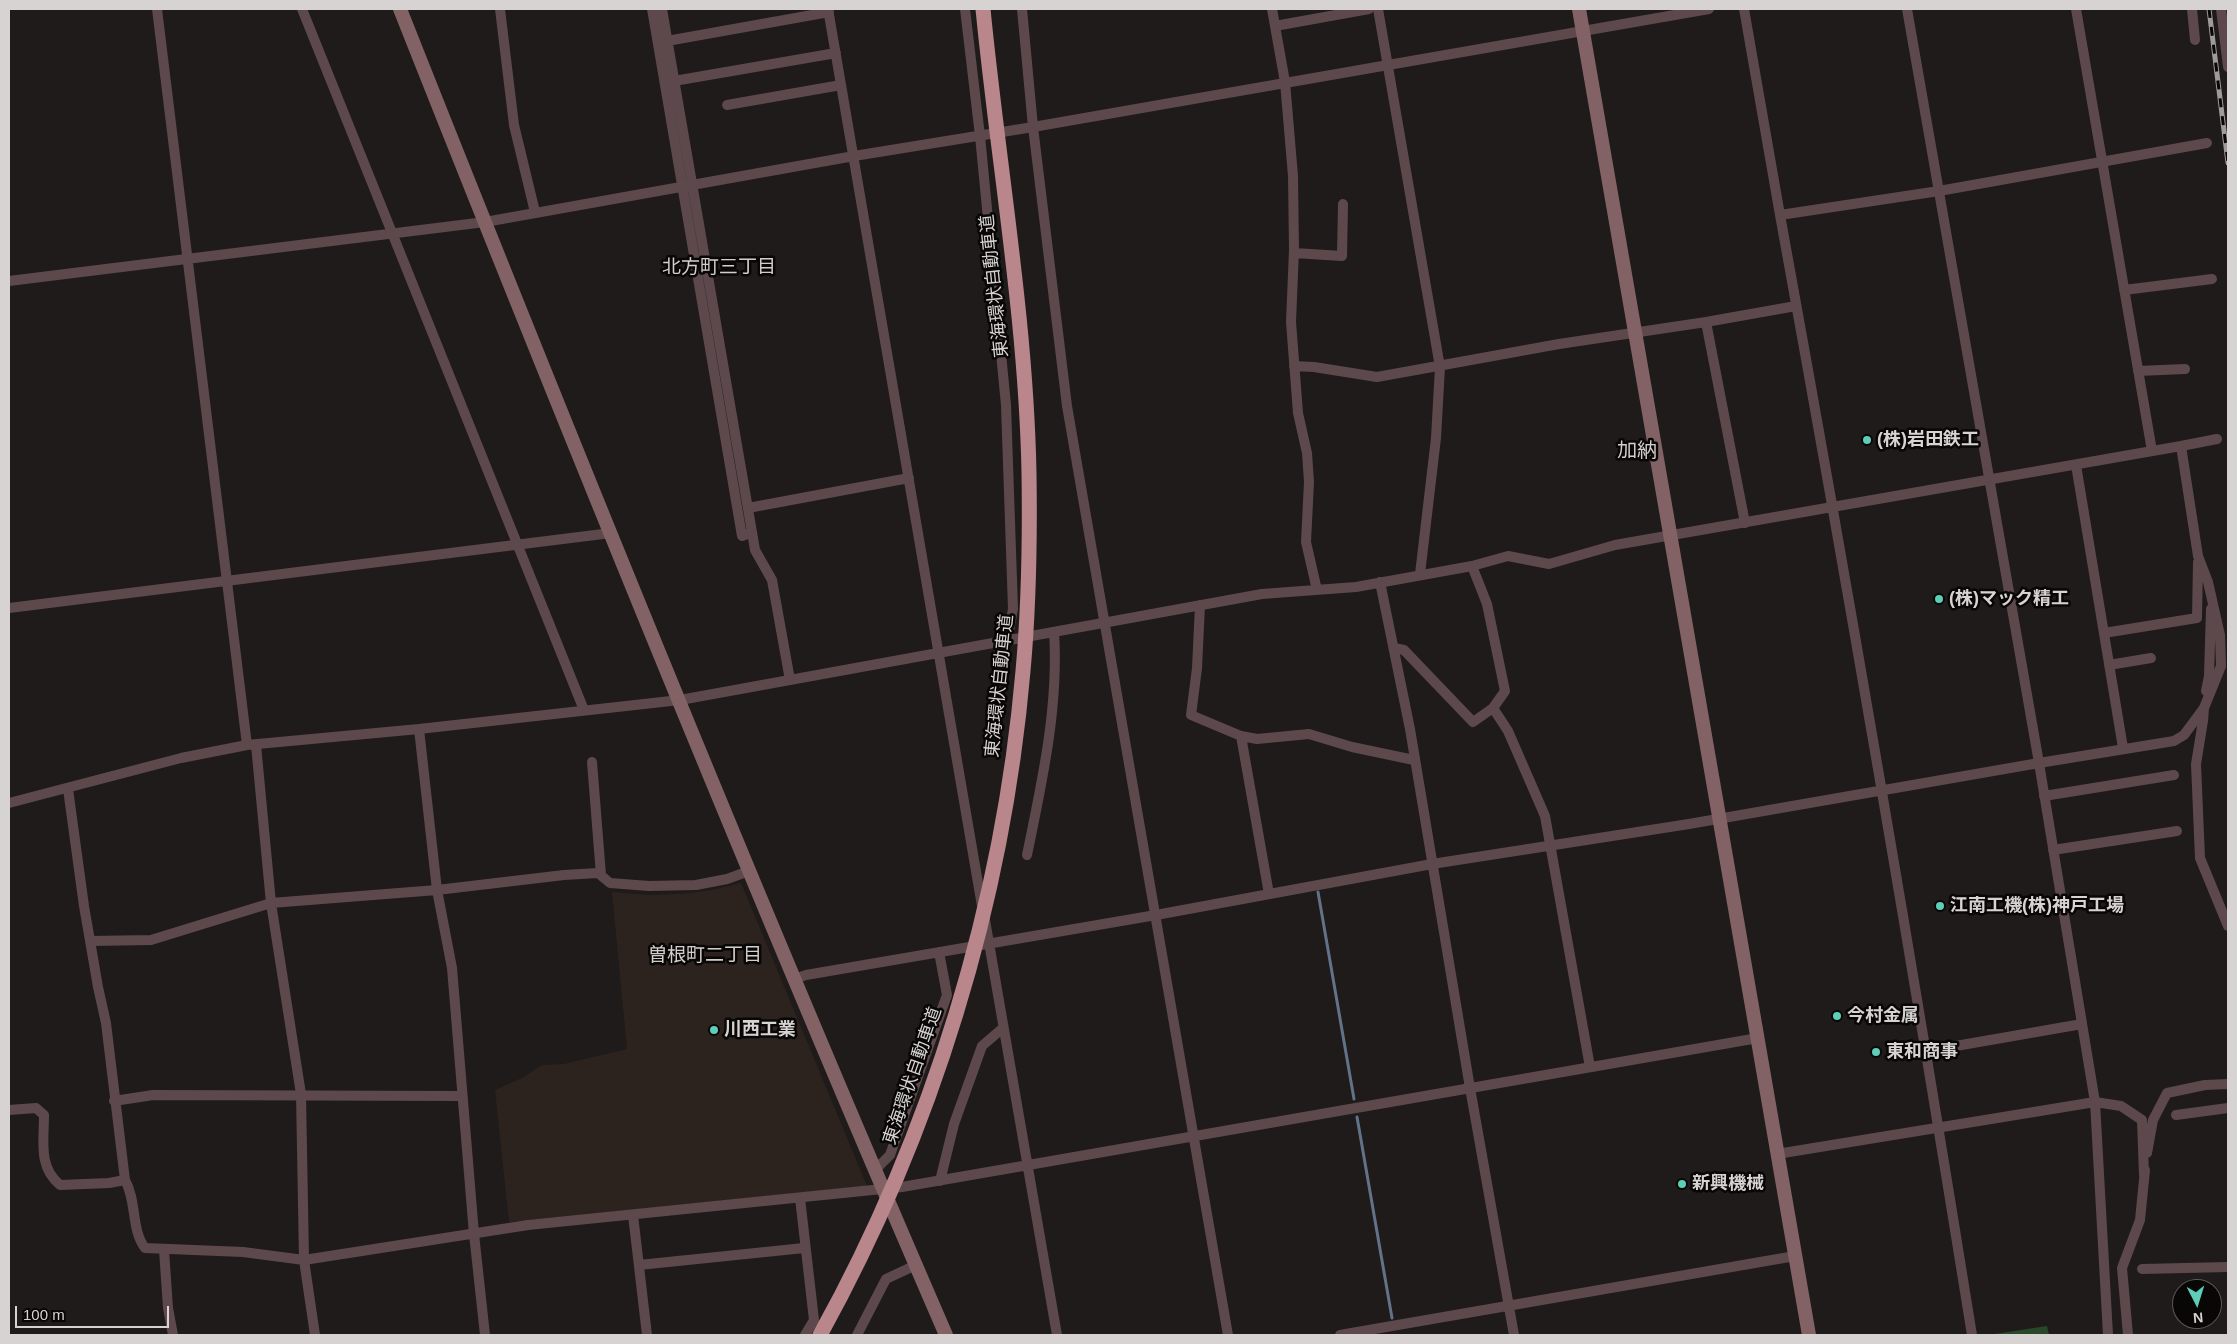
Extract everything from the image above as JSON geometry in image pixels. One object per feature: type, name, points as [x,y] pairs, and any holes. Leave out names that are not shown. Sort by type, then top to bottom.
[{"type":"highway","name":"東海環状自動車道","points":[[820,1335],[838,1303],[883,1208],[924,1107],[951,1027],[977,939],[995,859],[1012,763],[1023,671],[1029,570],[1029,470],[1022,360],[983,9]]},
{"type":"street","points":[[157,9],[228,581],[271,903],[301,1094],[304,1260],[315,1335]]},
{"type":"street","points":[[302,9],[584,710]]},
{"type":"street","points":[[400,9],[749,871],[946,1335]]},
{"type":"street","points":[[500,9],[514,125],[535,212]]},
{"type":"street","points":[[652,9],[755,550],[772,580],[790,680]]},
{"type":"street","points":[[662,9],[674,80],[687,185],[742,536],[752,532]]},
{"type":"street","points":[[964,9],[980,136],[1006,406],[1013,610],[1007,640]]},
{"type":"street","points":[[1022,9],[1033,127],[1067,406],[1228,1335]]},
{"type":"street","points":[[1272,9],[1285,82],[1293,176],[1294,252],[1291,322],[1298,413],[1307,453],[1309,482],[1306,542],[1318,590]]},
{"type":"street","points":[[1275,26],[1369,9]]},
{"type":"street","points":[[1378,9],[1440,367],[1436,438],[1420,574]]},
{"type":"street","points":[[1579,9],[1808,1335]]},
{"type":"street","points":[[9,281],[187,258],[393,235],[485,222],[687,185],[1033,127],[1709,9]]},
{"type":"street","points":[[1744,9],[1927,1051],[1972,1335]]},
{"type":"street","points":[[1907,9],[2044,796],[2095,1102],[2108,1335]]},
{"type":"street","points":[[2076,9],[2152,451]]},
{"type":"street","points":[[2192,9],[2195,40]]},
{"type":"street","points":[[2221,9],[2228,67]]},
{"type":"street","points":[[667,41],[828,11],[1057,1335]]},
{"type":"street","points":[[674,80],[836,53]]},
{"type":"street","points":[[727,105],[841,85]]},
{"type":"street","points":[[1780,215],[1939,192],[2207,143]]},
{"type":"street","points":[[1294,252],[1342,256],[1343,204]]},
{"type":"street","points":[[2124,290],[2212,279]]},
{"type":"street","points":[[1294,366],[1314,366],[1377,377],[1635,331],[1706,322],[1796,306]]},
{"type":"street","points":[[1706,322],[1744,523]]},
{"type":"street","points":[[2138,371],[2185,369]]},
{"type":"street","points":[[9,803],[181,758],[251,745],[419,730],[680,700],[1262,594],[1356,587],[1472,566],[1508,556],[1549,564],[1615,545],[2217,439]]},
{"type":"street","points":[[794,980],[806,975],[1156,915],[1432,864],[1689,824],[2038,762],[2174,741],[2184,735],[2204,708],[2224,667],[2220,635],[2212,600],[2198,556],[2181,446]]},
{"type":"street","points":[[2076,465],[2123,748]]},
{"type":"street","points":[[748,508],[909,478]]},
{"type":"street","points":[[9,608],[611,533]]},
{"type":"street","points":[[2104,633],[2197,618],[2198,556]]},
{"type":"street","points":[[1394,648],[1404,650],[1473,722],[1493,708],[1505,691],[1487,604],[1472,566]]},
{"type":"street","points":[[1380,582],[1414,760],[1514,1335]]},
{"type":"street","points":[[2212,600],[2209,623],[2209,676],[2204,721],[2196,764],[2200,858],[2228,926]]},
{"type":"street","points":[[1200,605],[1197,668],[1190,715],[1241,736],[1257,739],[1309,734],[1352,747],[1414,760]]},
{"type":"street","points":[[1027,855],[1045,767],[1056,663],[1054,632]]},
{"type":"street","points":[[2110,665],[2150,658]]},
{"type":"street","points":[[1493,708],[1508,731],[1545,816],[1590,1067]]},
{"type":"street","points":[[419,730],[437,890],[452,968],[474,1234],[485,1335]]},
{"type":"street","points":[[1241,736],[1269,894]]},
{"type":"street","points":[[592,762],[601,875]]},
{"type":"street","points":[[2044,796],[2174,775]]},
{"type":"street","points":[[68,789],[90,941],[106,1023],[114,1102],[125,1180],[131,1190],[139,1241],[145,1248],[243,1252],[304,1260],[528,1225],[883,1189],[1758,1038]]},
{"type":"street","points":[[2053,850],[2177,831]]},
{"type":"street","points":[[90,941],[151,940],[271,903],[437,890],[564,875],[598,873],[610,883],[649,886],[696,885],[727,879],[749,871]]},
{"type":"street","points":[[875,1170],[890,1155],[947,995],[939,952]]},
{"type":"street","points":[[1927,1051],[2082,1024]]},
{"type":"street","points":[[940,1180],[954,1124],[982,1046],[1003,1028]]},
{"type":"street","points":[[2128,1335],[2122,1268],[2140,1220],[2144,1175],[2153,1120],[2166,1093],[2205,1085],[2225,1086]]},
{"type":"street","points":[[114,1102],[154,1095],[462,1096]]},
{"type":"street","points":[[1778,1154],[2095,1102],[2120,1106],[2142,1120],[2144,1175]]},
{"type":"street","points":[[9,1110],[36,1108],[44,1115],[44,1156],[51,1178],[60,1186],[109,1183],[125,1180]]},
{"type":"street","points":[[2176,1115],[2228,1108]]},
{"type":"street","points":[[800,1198],[804,1248],[814,1320],[805,1335]]},
{"type":"street","points":[[633,1215],[647,1335]]},
{"type":"street","points":[[639,1265],[804,1248]]},
{"type":"street","points":[[164,1250],[168,1308],[173,1335]]},
{"type":"street","points":[[1340,1335],[1795,1256]]},
{"type":"street","points":[[857,1335],[886,1279],[916,1265]]},
{"type":"street","points":[[2142,1269],[2228,1267]]},
{"type":"shaded area","points":[[741,883],[867,1186],[509,1222],[495,1090],[524,1077],[542,1065],[564,1064],[627,1049],[612,892],[646,895],[681,894],[712,890]]},
{"type":"green space","points":[[2047,1326],[2049,1335],[1988,1335]]},
{"type":"waterway","points":[[1318,892],[1354,1099]]},
{"type":"waterway","points":[[1357,1117],[1392,1318]]},
{"type":"railway","points":[[2209,9],[2228,163]]},
{"type":"place","name":"(株)岩田鉄工","points":[[1867,440]]},
{"type":"place","name":"(株)マック精工","points":[[1939,599]]},
{"type":"place","name":"江南工機(株)神戸工場","points":[[1940,906]]},
{"type":"place","name":"今村金属","points":[[1837,1016]]},
{"type":"place","name":"川西工業","points":[[714,1030]]},
{"type":"place","name":"東和商事","points":[[1876,1052]]},
{"type":"place","name":"新興機械","points":[[1682,1184]]},
{"type":"district","name":"北方町三丁目","points":[[719,268]]},
{"type":"district","name":"加納","points":[[1637,451]]},
{"type":"district","name":"曽根町二丁目","points":[[705,956]]}]
